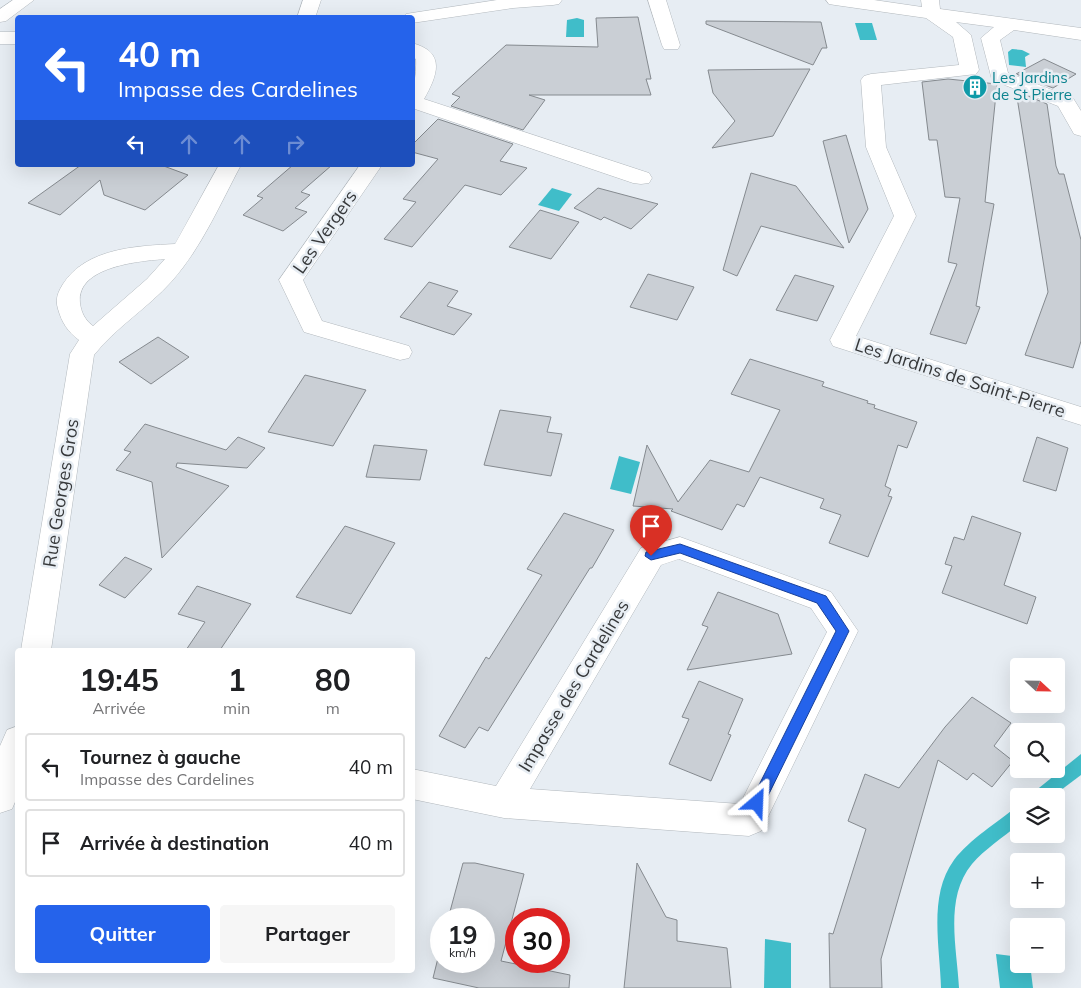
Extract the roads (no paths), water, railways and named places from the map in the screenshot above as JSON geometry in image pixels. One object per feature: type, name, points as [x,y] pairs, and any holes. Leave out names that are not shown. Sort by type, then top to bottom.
[{"type":"street","points":[[0,17],[25,0]]},
{"type":"street","points":[[307,15],[312,0]]},
{"type":"street","points":[[415,18],[513,2],[553,0]]},
{"type":"street","points":[[657,0],[671,45]]},
{"type":"street","points":[[835,0],[931,7],[1012,24],[1081,34]]},
{"type":"street","points":[[931,7],[962,35],[969,70],[999,76],[1066,102],[1081,130]]},
{"type":"street","points":[[999,76],[990,38],[1012,24]]},
{"type":"street","points":[[0,38],[15,38]]},
{"type":"street","points":[[415,51],[425,56],[427,76],[415,98]]},
{"type":"street","name":"Les Jardins de Saint-Pierre","points":[[969,70],[871,80],[876,147],[904,216],[842,340],[1081,416]]},
{"type":"street","points":[[415,103],[641,178]]},
{"type":"street","name":"Rue Georges Gros","points":[[36,648],[82,354],[93,338],[142,298],[166,273],[181,251],[229,167]]},
{"type":"street","name":"Les Vergers","points":[[370,167],[291,280],[313,326],[400,352]]},
{"type":"street","points":[[93,338],[75,325],[68,299],[74,282],[86,270],[124,257],[150,252],[181,251]]},
{"type":"street","name":"Impasse des Cardelines","points":[[415,785],[504,802],[749,820],[843,631],[821,600],[680,548],[651,556],[504,802]]},
{"type":"street","points":[[0,795],[15,749]]},
{"type":"water","points":[[577,18],[584,20],[584,37],[566,37],[567,20]]},
{"type":"water","points":[[855,23],[872,23],[877,40],[860,40]]},
{"type":"water","points":[[1012,49],[1022,50],[1030,54],[1025,57],[1026,67],[1009,65],[1008,52]]},
{"type":"water","points":[[552,188],[572,194],[559,211],[538,205]]},
{"type":"water","points":[[619,456],[640,462],[631,494],[610,489]]},
{"type":"water","points":[[1081,754],[1081,775],[1064,788],[1039,788],[1051,778],[1065,778],[1065,767]]},
{"type":"water","points":[[1010,812],[1010,831],[977,859],[963,877],[958,892],[954,924],[959,988],[941,988],[937,922],[941,889],[946,874],[954,860],[985,831]]},
{"type":"water","points":[[765,939],[791,943],[791,988],[764,988]]},
{"type":"water","points":[[996,954],[1010,956],[1010,973],[1031,973],[1033,988],[1000,988]]},
{"type":"place","name":"Les Jardins de St Pierre","points":[[975,87]]}]
